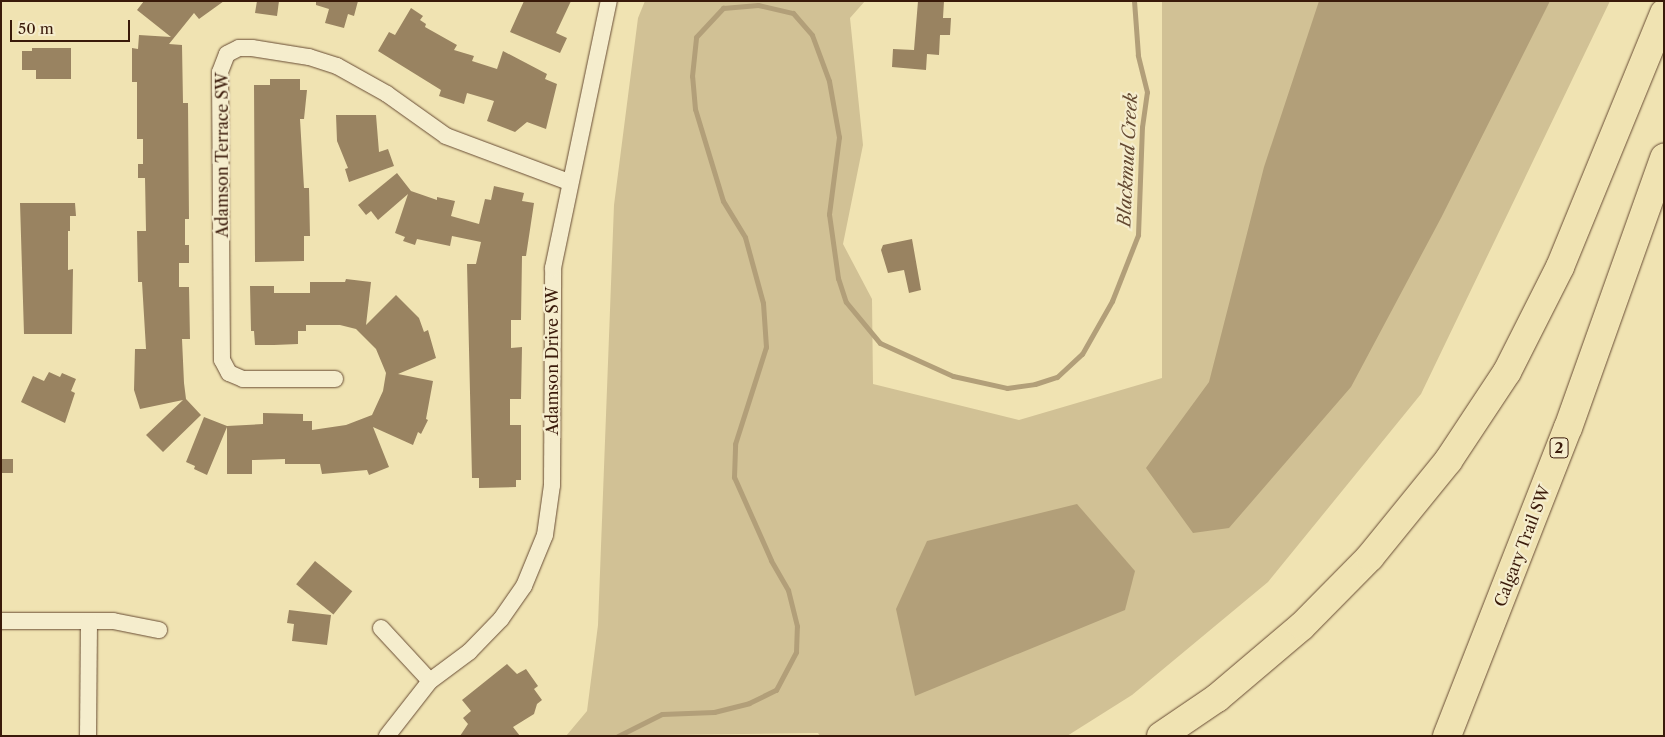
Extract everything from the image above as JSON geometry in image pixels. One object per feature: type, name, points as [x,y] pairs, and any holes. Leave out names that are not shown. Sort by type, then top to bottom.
[{"type":"highway","points":[[1161,736],[1218,698],[1302,626],[1370,557],[1448,461],[1506,372],[1560,267],[1664,14]]},
{"type":"highway","name":"Calgary Trail SW","points":[[1447,736],[1568,428],[1664,158]]},
{"type":"street","name":"Adamson Drive SW","points":[[387,736],[430,681],[469,652],[501,619],[524,586],[545,536],[552,485],[553,268],[569,182],[609,1]]},
{"type":"street","name":"Adamson Terrace SW","points":[[335,379],[243,379],[229,373],[222,360],[220,72],[227,54],[238,48],[252,48],[302,55],[337,66],[387,94],[446,136],[569,182]]},
{"type":"street","points":[[1,621],[113,621],[159,630]]},
{"type":"street","points":[[88,736],[89,621]]},
{"type":"street","points":[[381,628],[430,681]]},
{"type":"shaded area","points":[[645,1],[865,1],[850,18],[863,145],[843,244],[872,299],[873,384],[1019,420],[1162,378],[1162,1],[1610,1],[1421,394],[1268,582],[1132,695],[1067,736],[820,736],[818,733],[566,736],[587,711],[598,625],[614,205],[638,18]]},
{"type":"shaded area","points":[[1319,1],[1550,1],[1441,218],[1351,387],[1229,528],[1193,533],[1146,468],[1209,382],[1264,167]]},
{"type":"shaded area","points":[[1077,504],[1135,571],[1125,610],[915,696],[896,609],[927,541]]},
{"type":"building","points":[[144,1],[224,1],[199,19],[194,13],[169,44],[182,45],[183,103],[188,103],[189,219],[185,219],[185,245],[189,245],[189,263],[179,263],[179,287],[189,287],[190,339],[182,339],[184,383],[186,399],[201,415],[163,452],[146,435],[183,400],[140,409],[134,390],[135,349],[146,349],[142,282],[138,282],[137,231],[146,231],[145,178],[138,178],[138,164],[143,164],[143,139],[137,139],[137,82],[132,82],[132,48],[138,49],[139,35],[171,37],[137,10]]},
{"type":"building","points":[[257,1],[279,1],[277,16],[255,13]]},
{"type":"building","points":[[316,1],[358,1],[354,16],[348,14],[344,28],[325,23],[329,9],[316,5]]},
{"type":"building","points":[[524,1],[571,1],[556,33],[567,38],[560,53],[510,32]]},
{"type":"building","points":[[918,1],[944,1],[943,18],[951,18],[950,35],[940,35],[939,55],[927,54],[926,70],[892,67],[893,49],[914,50]]},
{"type":"building","points":[[411,8],[423,16],[420,20],[426,24],[425,27],[457,45],[454,50],[474,56],[472,61],[497,69],[503,51],[547,74],[545,79],[557,84],[546,129],[527,122],[515,132],[487,121],[494,101],[467,93],[464,104],[439,96],[441,90],[378,51],[389,32],[395,35]]},
{"type":"building","points":[[32,48],[71,48],[71,79],[36,79],[36,70],[22,70],[22,51],[32,51]]},
{"type":"building","points":[[270,79],[300,79],[300,90],[307,90],[304,119],[300,119],[304,188],[309,188],[310,236],[304,236],[304,261],[255,262],[254,85],[270,85]]},
{"type":"building","points":[[336,115],[376,115],[379,152],[388,149],[394,166],[349,182],[345,169],[348,168],[337,141]]},
{"type":"building","points":[[397,173],[411,191],[437,200],[437,197],[455,201],[451,216],[479,224],[485,199],[491,200],[494,186],[524,193],[522,201],[534,203],[526,256],[522,256],[521,320],[511,320],[511,348],[522,347],[521,399],[510,399],[510,425],[521,425],[521,480],[516,480],[516,487],[479,488],[479,478],[472,478],[467,264],[476,264],[481,242],[452,236],[450,246],[417,239],[415,245],[403,241],[405,237],[395,233],[408,194],[378,220],[371,211],[366,215],[358,205]]},
{"type":"building","points":[[20,203],[75,203],[76,216],[70,216],[70,231],[68,231],[68,270],[73,269],[72,334],[24,334]]},
{"type":"building","points":[[912,239],[921,290],[909,293],[904,270],[888,273],[881,250],[883,245]]},
{"type":"building","points":[[346,279],[371,282],[366,325],[396,295],[419,318],[424,332],[428,330],[436,358],[398,374],[433,381],[426,419],[428,420],[421,434],[418,432],[413,445],[373,427],[389,467],[369,475],[367,470],[322,474],[320,464],[285,464],[285,459],[252,460],[252,474],[227,474],[227,427],[207,475],[194,469],[195,466],[186,462],[204,417],[227,426],[263,424],[263,413],[303,414],[303,421],[312,421],[312,430],[346,425],[372,415],[383,391],[386,373],[376,349],[356,329],[340,325],[306,325],[306,331],[298,331],[298,344],[274,345],[255,345],[254,331],[251,331],[250,286],[274,286],[274,293],[310,293],[310,282],[345,282]]},
{"type":"building","points":[[49,372],[60,377],[62,373],[76,379],[71,391],[75,393],[65,423],[21,402],[33,376],[44,381]]},
{"type":"building","points":[[1,459],[13,459],[13,473],[1,473]]},
{"type":"building","points":[[315,561],[352,591],[333,615],[296,584]]},
{"type":"building","points":[[289,610],[331,615],[327,645],[292,641],[294,624],[287,623]]},
{"type":"building","points":[[507,664],[517,674],[526,669],[538,686],[534,689],[542,700],[537,704],[534,714],[513,727],[520,736],[460,736],[468,724],[463,718],[471,711],[462,700]]},
{"type":"waterway","name":"Blackmud Creek","points":[[618,736],[662,714],[714,712],[749,703],[776,690],[796,652],[797,626],[788,590],[771,560],[734,477],[735,444],[766,347],[763,303],[745,237],[723,201],[695,109],[692,76],[696,37],[723,8],[758,5],[793,13],[812,35],[829,81],[839,137],[829,214],[838,278],[846,302],[880,343],[953,376],[1007,388],[1035,384],[1057,377],[1082,354],[1112,301],[1138,235],[1142,127],[1147,92],[1138,55],[1134,1]]}]
